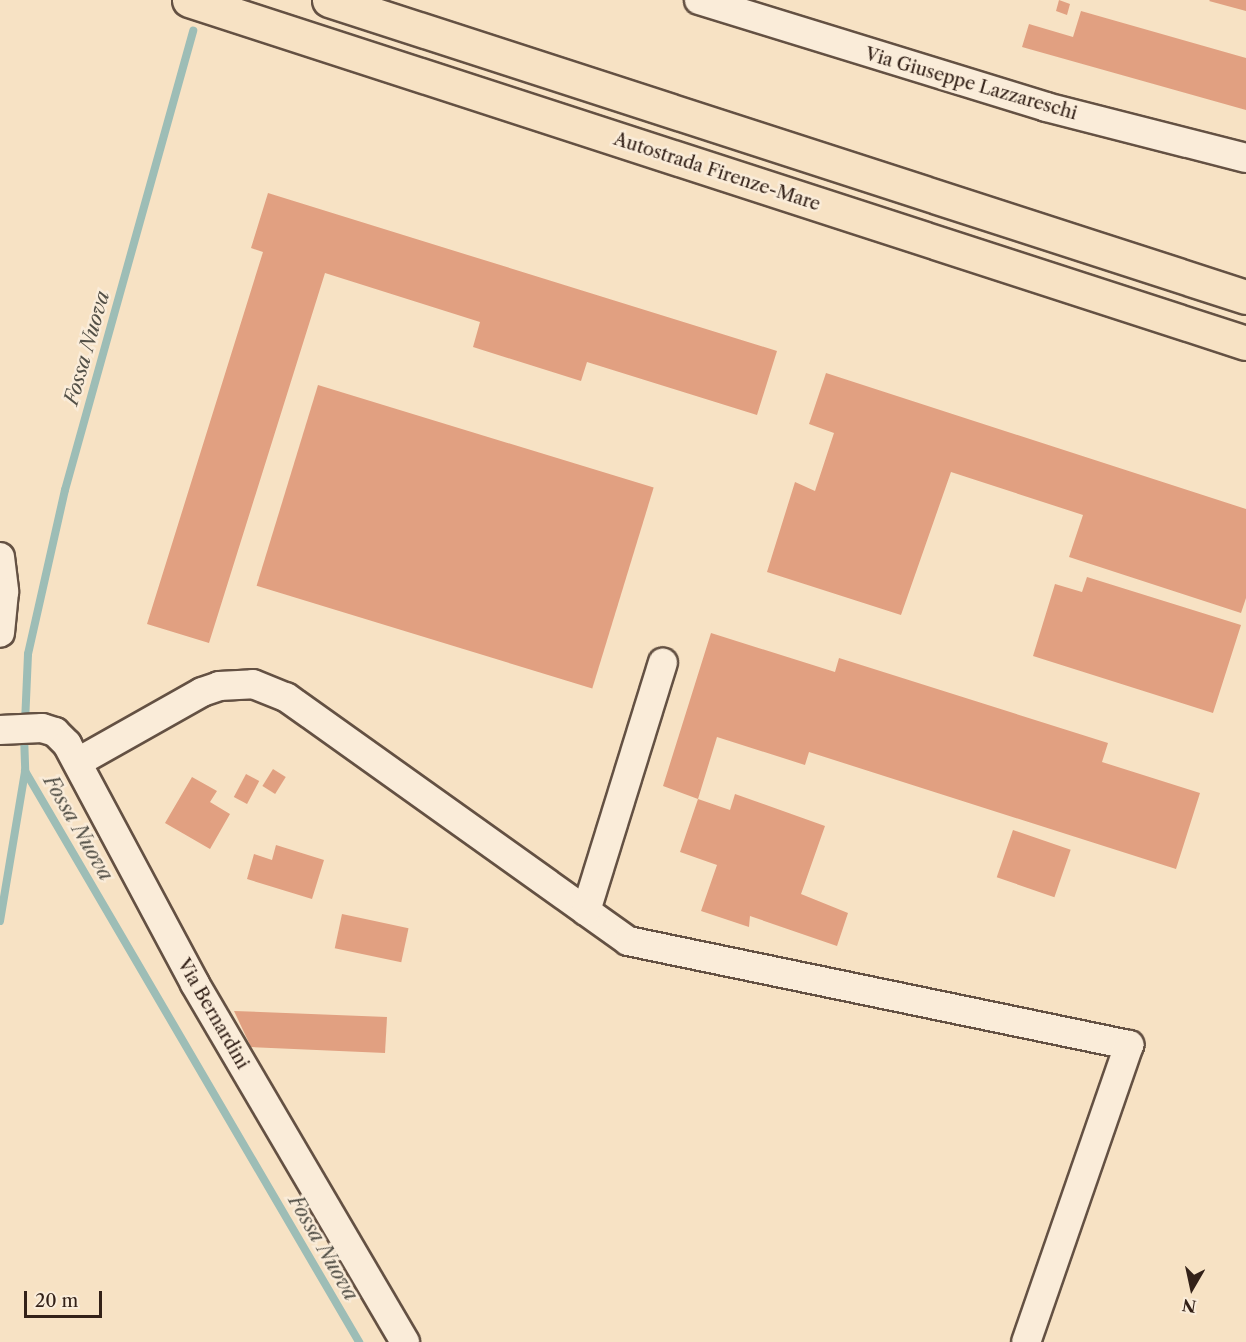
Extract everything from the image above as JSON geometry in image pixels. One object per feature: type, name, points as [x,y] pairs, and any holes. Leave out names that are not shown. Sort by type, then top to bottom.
[{"type":"highway","name":"Autostrada Firenze-Mare","points":[[189,0],[1246,344]]},
{"type":"highway","points":[[329,0],[1246,297]]},
{"type":"street","name":"Via Giuseppe Lazzareschi","points":[[699,0],[1046,107],[1246,158]]},
{"type":"street","points":[[0,557],[4,592],[0,633]]},
{"type":"street","points":[[586,911],[663,663]]},
{"type":"street","points":[[78,762],[202,692],[219,686],[253,684],[286,697],[628,941],[1129,1045],[1026,1342]]},
{"type":"street","name":"Via Bernardini","points":[[15,729],[62,737],[78,762],[195,984],[405,1342]]},
{"type":"building","points":[[1059,0],[1070,4],[1067,15],[1056,11]]},
{"type":"building","points":[[1210,0],[1246,0],[1246,11],[1209,1]]},
{"type":"building","points":[[1081,11],[1246,58],[1246,110],[1022,47],[1029,24],[1073,37]]},
{"type":"building","points":[[268,193],[777,351],[757,415],[587,362],[581,381],[473,347],[480,322],[325,273],[209,643],[147,624],[263,252],[251,248]]},
{"type":"building","points":[[826,373],[1246,509],[1246,598],[1241,613],[1069,557],[1083,515],[951,472],[901,615],[767,572],[795,482],[815,491],[834,433],[809,424]]},
{"type":"building","points":[[318,385],[654,488],[592,688],[257,586]]},
{"type":"building","points":[[1087,577],[1241,625],[1213,713],[1033,656],[1055,584],[1082,592]]},
{"type":"building","points":[[711,633],[835,672],[839,658],[1108,743],[1102,762],[1200,793],[1176,869],[809,752],[805,765],[717,737],[698,799],[663,786]]},
{"type":"building","points":[[273,769],[286,777],[275,794],[262,786]]},
{"type":"building","points":[[246,774],[259,781],[247,804],[234,797]]},
{"type":"building","points":[[192,777],[217,791],[210,802],[230,814],[210,849],[165,823]]},
{"type":"building","points":[[735,794],[825,826],[801,894],[848,913],[837,946],[750,916],[749,927],[701,911],[717,865],[680,852],[698,799],[730,810]]},
{"type":"building","points":[[1013,830],[1071,850],[1054,897],[997,877]]},
{"type":"building","points":[[276,845],[324,860],[312,899],[247,879],[254,854],[272,860]]},
{"type":"building","points":[[342,914],[409,928],[401,962],[335,948]]},
{"type":"building","points":[[234,1011],[387,1017],[385,1053],[251,1047]]},
{"type":"waterway","name":"Fossa Nuova","points":[[25,723],[28,654],[65,490],[193,31]]},
{"type":"waterway","name":"Fossa Nuova","points":[[24,735],[25,771],[359,1342]]},
{"type":"waterway","points":[[0,921],[25,771]]}]
